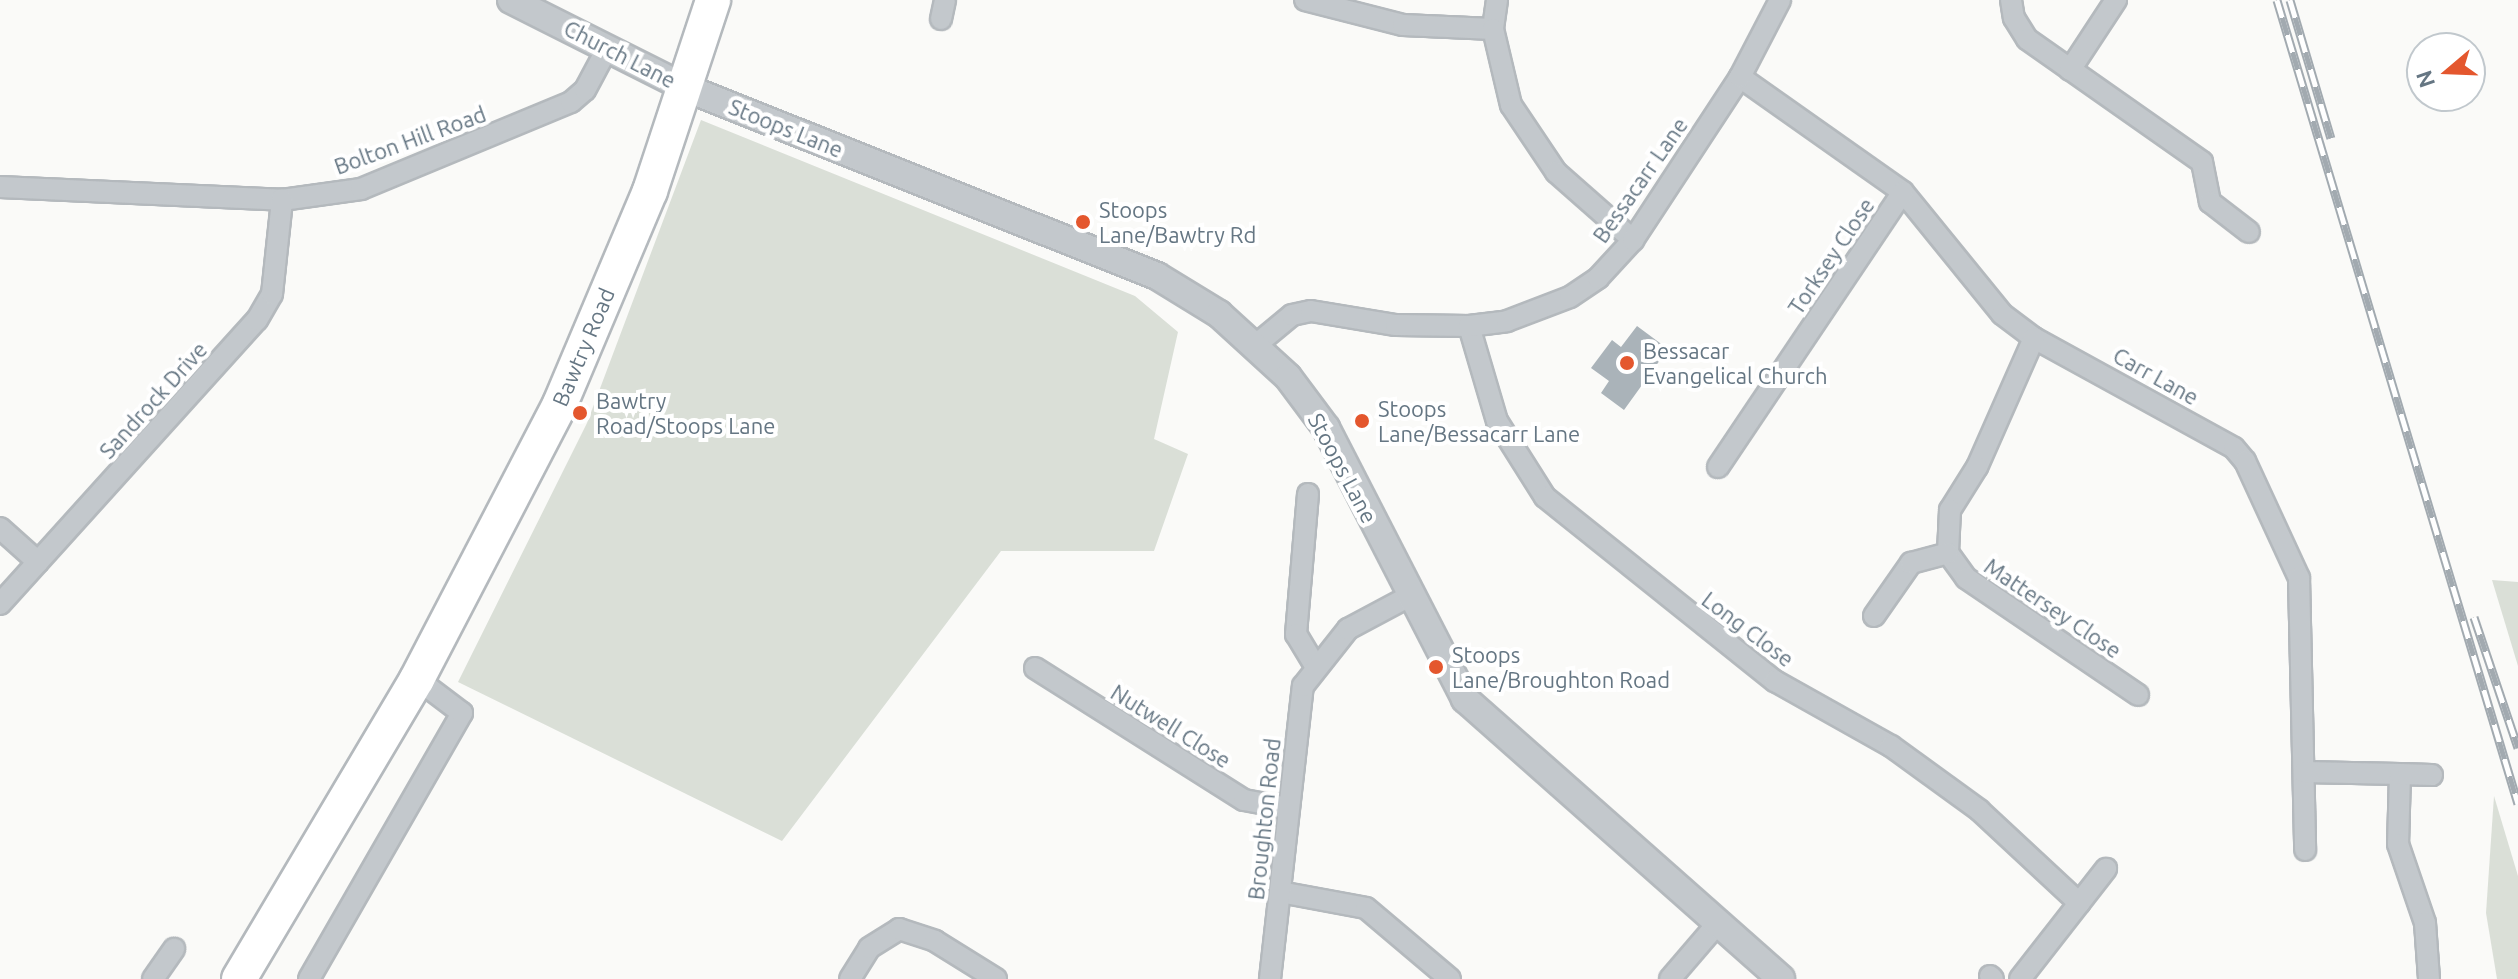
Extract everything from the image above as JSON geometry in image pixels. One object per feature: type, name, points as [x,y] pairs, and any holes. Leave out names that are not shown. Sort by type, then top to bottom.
[{"type":"highway","name":"Bawtry Road","points":[[239,979],[417,679],[560,404],[650,191],[713,0]]},
{"type":"street","name":"Church Lane","points":[[511,0],[686,88]]},
{"type":"street","points":[[1305,0],[1403,25],[1493,29]]},
{"type":"street","points":[[1497,0],[1493,29],[1511,105],[1556,172],[1633,240]]},
{"type":"street","name":"Bessacarr Lane","points":[[1257,344],[1292,315],[1311,311],[1396,325],[1469,326],[1507,321],[1570,297],[1598,278],[1633,240],[1740,77],[1780,0]]},
{"type":"street","points":[[2011,0],[2014,18],[2027,39],[2202,162],[2210,202],[2249,232]]},
{"type":"street","points":[[2070,70],[2116,0]]},
{"type":"street","name":"Bolton Hill Road","points":[[0,187],[282,200],[361,189],[571,102],[585,90],[608,47]]},
{"type":"street","name":"Carr Lane","points":[[1740,77],[1903,192],[1986,298],[2034,338],[2234,448],[2245,461],[2299,578],[2305,850]]},
{"type":"street","name":"Stoops Lane","points":[[686,88],[1157,276],[1257,344],[1326,428],[1408,597],[1465,699],[1781,979]]},
{"type":"street","name":"Torksey Close","points":[[1718,467],[1903,192]]},
{"type":"street","name":"Sandrock Drive","points":[[0,604],[257,320],[272,294],[282,200]]},
{"type":"street","name":"Long Close","points":[[1469,326],[1497,421],[1545,497],[1775,681],[1891,746],[1979,810],[2079,903]]},
{"type":"street","points":[[1874,616],[1911,563],[1948,553],[1950,510],[1977,467],[2034,338]]},
{"type":"street","points":[[1308,494],[1296,634],[1316,667]]},
{"type":"street","points":[[0,528],[38,562]]},
{"type":"street","name":"Mattersey Close","points":[[1948,553],[1966,578],[2138,695]]},
{"type":"street","name":"Broughton Road","points":[[1270,979],[1303,686],[1348,629],[1408,597]]},
{"type":"street","name":"Nutwell Close","points":[[1035,668],[1244,800],[1288,808]]},
{"type":"street","points":[[309,979],[462,713],[417,679]]},
{"type":"street","points":[[2304,772],[2432,775]]},
{"type":"street","points":[[2400,774],[2398,844],[2425,923],[2429,979]]},
{"type":"street","points":[[2020,979],[2106,869]]},
{"type":"street","points":[[1280,892],[1366,908],[1450,979]]},
{"type":"street","points":[[1670,979],[1718,923]]},
{"type":"street","points":[[850,979],[869,948],[899,929],[935,941],[996,979]]},
{"type":"street","points":[[153,979],[174,949]]},
{"type":"shaded area","points":[[701,120],[1135,296],[1178,332],[1154,439],[1188,454],[1154,551],[1001,551],[782,841],[458,682],[587,423]]},
{"type":"shaded area","points":[[2492,580],[2518,582],[2518,666]]},
{"type":"shaded area","points":[[2494,796],[2518,876],[2518,979],[2497,979],[2486,913]]},
{"type":"building","points":[[1637,326],[1668,349],[1624,410],[1601,393],[1609,381],[1591,368],[1612,340],[1621,347]]},
{"type":"railway","points":[[2277,0],[2518,804]]},
{"type":"railway","points":[[2290,0],[2331,138]]},
{"type":"railway","points":[[2474,617],[2518,748]]},
{"type":"place","name":"Stoops Lane/Bawtry Rd","points":[[1083,222]]},
{"type":"place","name":"Bessacar Evangelical Church","points":[[1627,363]]},
{"type":"place","name":"Bawtry Road/Stoops Lane","points":[[580,413]]},
{"type":"place","name":"Stoops Lane/Bessacarr Lane","points":[[1362,421]]},
{"type":"place","name":"Stoops Lane/Broughton Road","points":[[1436,667]]}]
